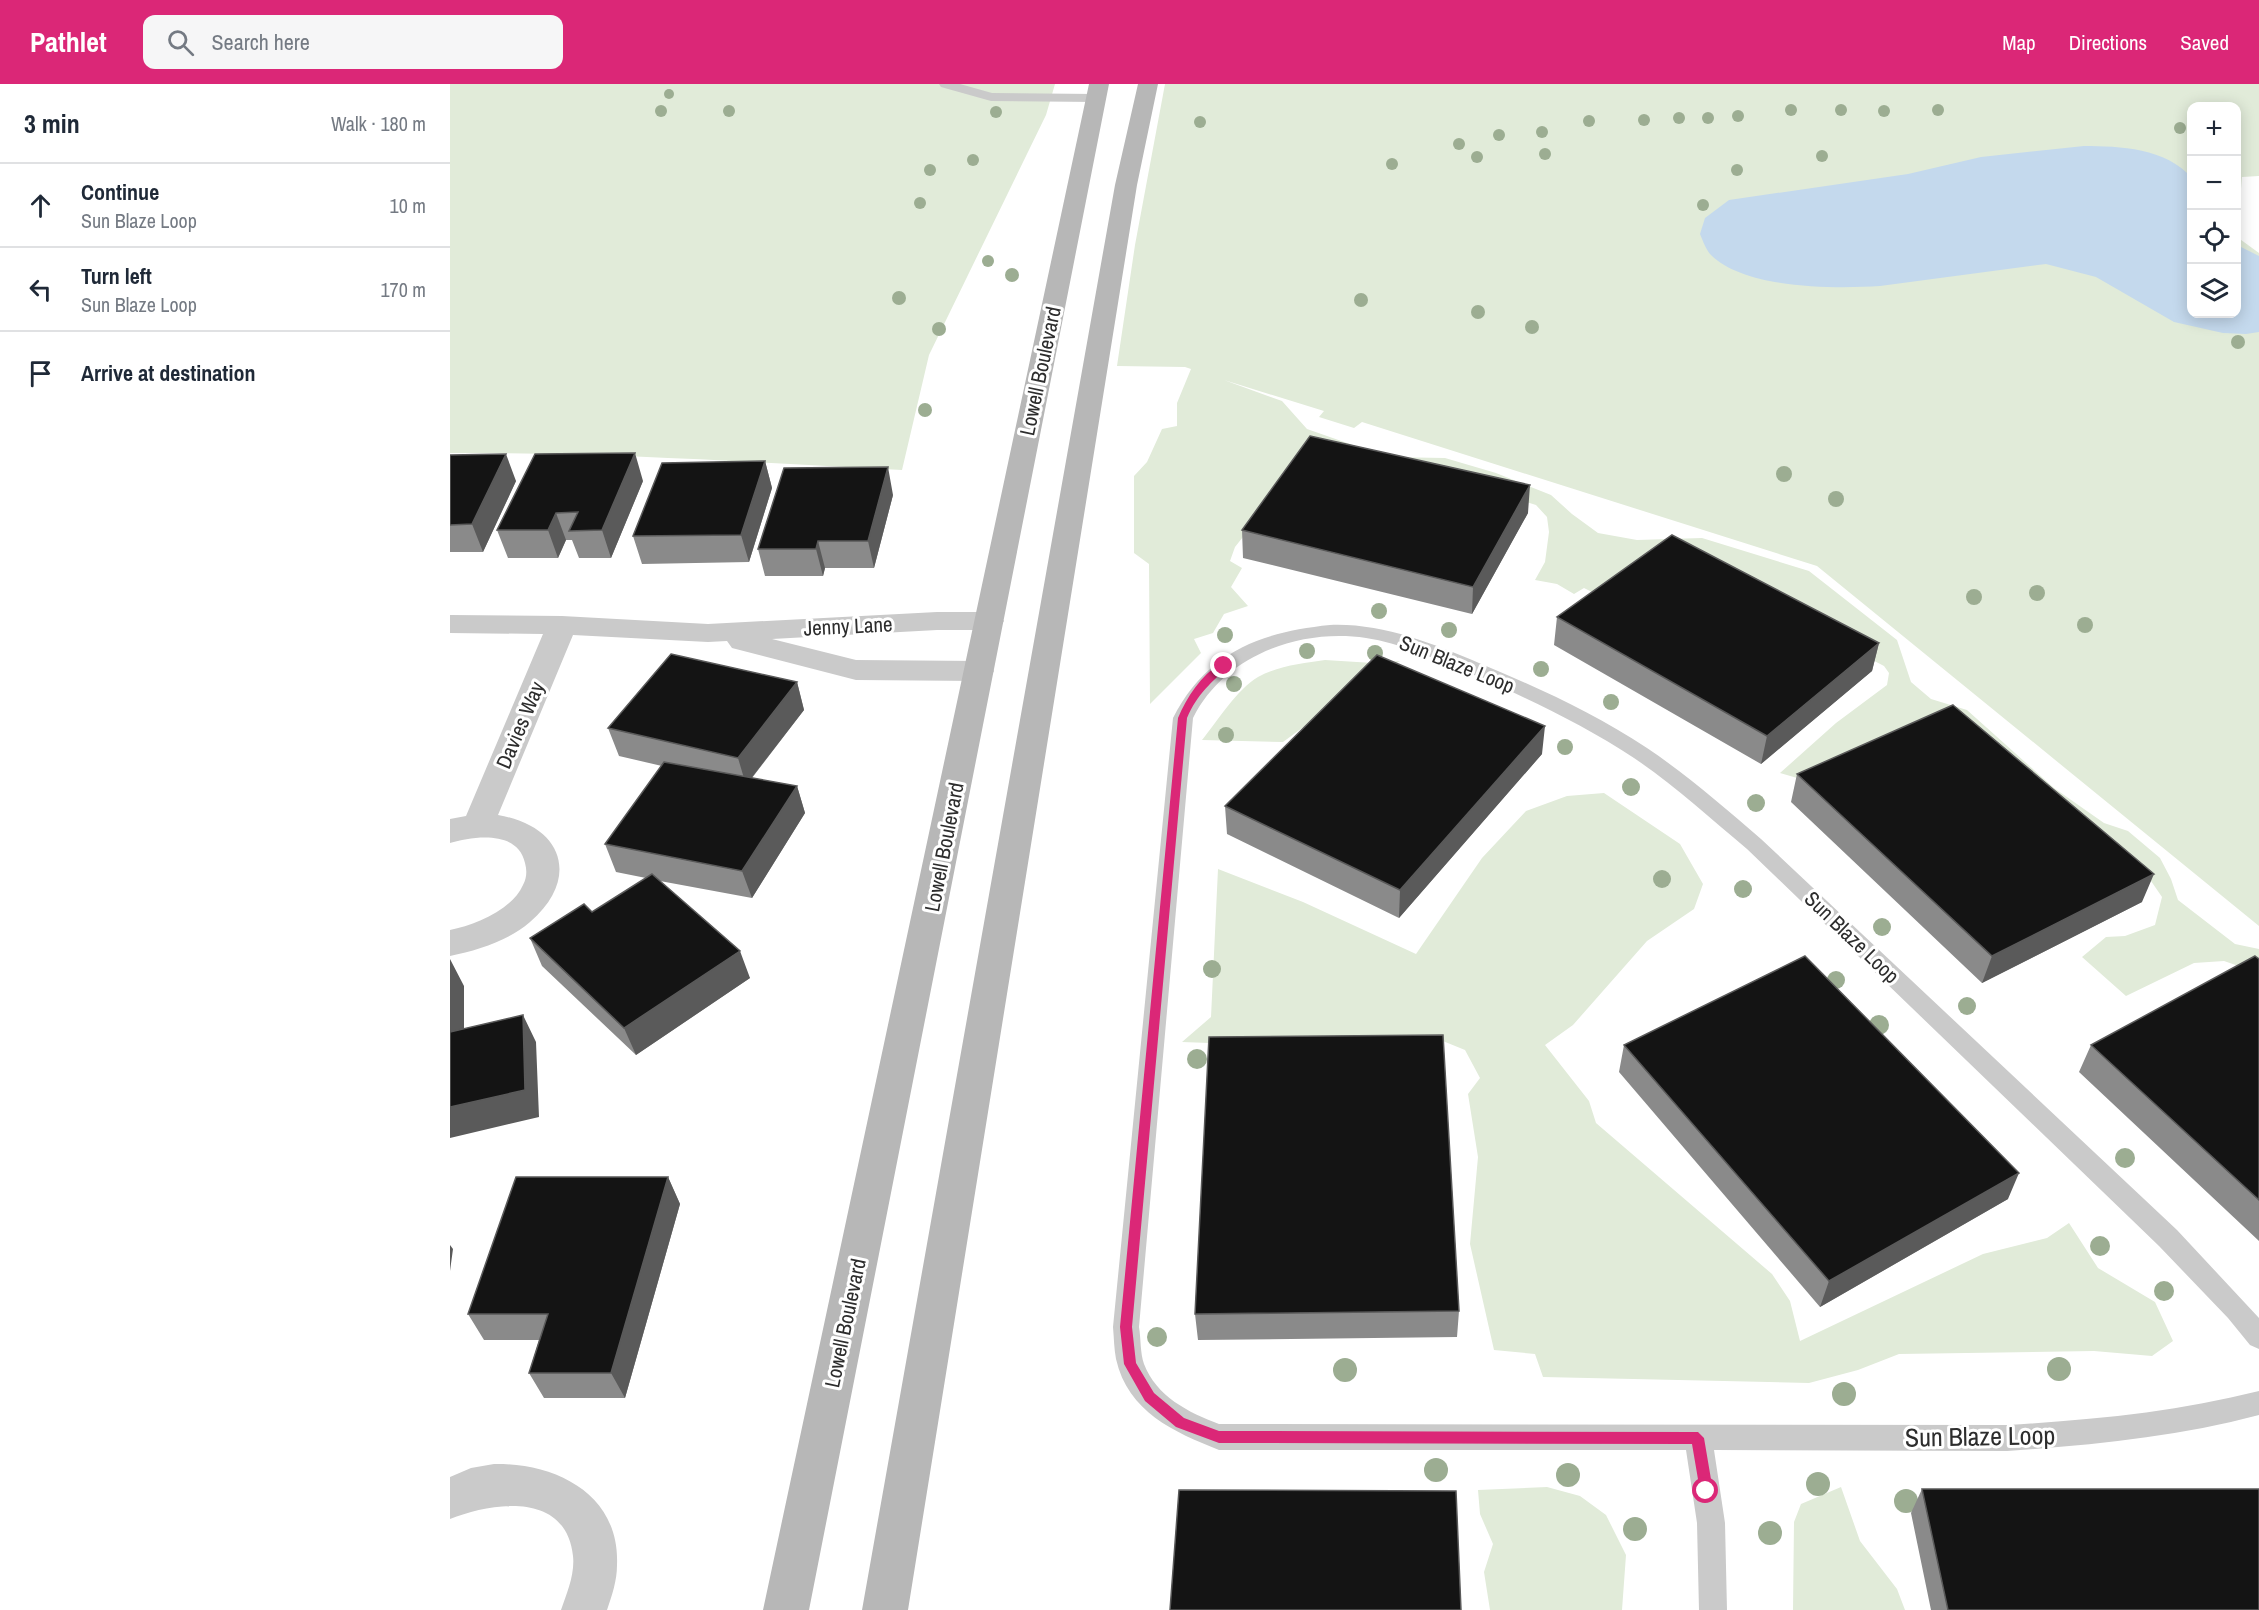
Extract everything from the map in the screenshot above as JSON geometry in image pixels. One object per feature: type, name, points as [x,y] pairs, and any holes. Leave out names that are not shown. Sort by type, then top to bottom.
[{"type":"main road","points":[[885,1610],[1126,185],[1149,84]]},
{"type":"main road","name":"Lowell Boulevard","points":[[786,1610],[1098,91]]},
{"type":"street","name":"Jenny Lane","points":[[450,624],[562,625],[708,633],[937,621],[989,621]]},
{"type":"street","name":"Davies Way","points":[[450,943],[480,936],[517,914],[530,901],[539,886],[543,872],[542,858],[537,847],[528,837],[497,826],[464,828],[562,625]]},
{"type":"street","name":"Jenny Lane","points":[[708,633],[856,670],[979,671]]},
{"type":"street","points":[[450,1498],[488,1485],[520,1484],[549,1490],[572,1505],[588,1527],[595,1555],[592,1586],[584,1610]]},
{"type":"lane","points":[[946,84],[991,97],[1098,91]]},
{"type":"lane","name":"Sun Blaze Loop","points":[[2259,1337],[2237,1310],[2168,1238],[1754,844],[1699,795],[1640,752],[1566,710],[1512,685],[1409,642],[1366,632],[1342,631],[1296,635],[1252,648],[1215,671],[1190,701],[1183,718],[1126,1327],[1130,1364],[1144,1389],[1149,1397],[1180,1422],[1219,1437],[2007,1438],[2100,1432],[2211,1416],[2259,1403]]},
{"type":"lane","points":[[1698,1438],[1712,1523],[1713,1610]]},
{"type":"green space","points":[[450,84],[1055,84],[1046,115],[929,355],[902,470],[620,456],[450,453]]},
{"type":"green space","points":[[1165,84],[2259,84],[2259,176],[2242,177],[2241,189],[2241,102],[2187,102],[2187,318],[2241,318],[2241,240],[2259,253],[2259,926],[1817,566],[1362,422],[1354,428],[1319,417],[1324,411],[1224,380],[1282,401],[1307,429],[1387,457],[1445,458],[1496,473],[1551,495],[1598,533],[1637,540],[1702,538],[1809,571],[1897,640],[1911,682],[1931,699],[1967,710],[2054,788],[2104,823],[2128,831],[2160,858],[2171,879],[2178,900],[2235,944],[2259,949],[2259,973],[2224,961],[2194,963],[2126,996],[2082,957],[2106,937],[2125,936],[2155,925],[2162,897],[2151,881],[1780,773],[1836,723],[1887,685],[1889,673],[1884,666],[1836,641],[1598,595],[1584,588],[1574,594],[1557,584],[1535,580],[1545,562],[1549,532],[1547,517],[1536,505],[1490,491],[1270,503],[1235,547],[1230,561],[1242,568],[1231,587],[1248,606],[1224,614],[1213,633],[1194,639],[1201,653],[1150,704],[1149,564],[1134,553],[1134,476],[1147,462],[1162,429],[1177,426],[1177,403],[1191,369],[1117,366],[1135,245]]},
{"type":"green space","points":[[1325,660],[1373,663],[1400,661],[1365,682],[1283,742],[1202,740],[1235,697],[1250,682],[1266,673],[1282,668]]},
{"type":"green space","points":[[1604,793],[1680,844],[1703,884],[1694,909],[1647,941],[1573,1025],[1545,1045],[1589,1101],[1596,1123],[1772,1274],[1790,1301],[1800,1341],[1983,1254],[2047,1238],[2069,1223],[2098,1268],[2155,1302],[2173,1341],[2152,1356],[2094,1351],[1899,1354],[1858,1370],[1809,1383],[1543,1377],[1535,1354],[1494,1350],[1470,1244],[1478,1157],[1468,1094],[1480,1078],[1465,1050],[1433,1037],[1326,1047],[1182,1042],[1211,1017],[1218,869],[1303,902],[1416,954],[1482,858],[1526,811],[1567,796]]},
{"type":"green space","points":[[1547,1487],[1580,1496],[1606,1515],[1626,1555],[1622,1610],[1490,1610],[1484,1572],[1493,1544],[1480,1514],[1478,1490]]},
{"type":"green space","points":[[1841,1487],[1860,1541],[1897,1589],[1905,1610],[1793,1610],[1794,1522],[1801,1504]]},
{"type":"water","points":[[2084,146],[2127,148],[2169,160],[2187,173],[2187,318],[2241,318],[2241,247],[2259,256],[2259,332],[2223,333],[2174,322],[2096,277],[2046,264],[1880,286],[1816,286],[1768,281],[1745,275],[1726,266],[1709,253],[1700,234],[1705,218],[1729,200],[1908,174],[1981,157]]},
{"type":"building","points":[[1310,436],[1530,485],[1473,587],[1242,530]]},
{"type":"building","points":[[635,453],[602,530],[569,531],[578,512],[556,513],[548,530],[497,530],[535,454]]},
{"type":"building","points":[[506,454],[472,524],[450,525],[450,455]]},
{"type":"building","points":[[765,461],[741,535],[633,536],[662,463]]},
{"type":"building","points":[[888,467],[868,541],[818,541],[816,549],[758,549],[784,468]]},
{"type":"building","points":[[1672,535],[1879,643],[1767,736],[1557,617]]},
{"type":"building","points":[[671,654],[797,682],[738,758],[608,728]]},
{"type":"building","points":[[1377,655],[1545,726],[1400,890],[1225,806]]},
{"type":"building","points":[[1953,705],[2154,874],[1992,956],[1797,774]]},
{"type":"building","points":[[664,762],[797,786],[742,871],[605,844]]},
{"type":"building","points":[[652,874],[740,951],[624,1028],[530,938],[584,904],[592,912]]},
{"type":"building","points":[[1805,956],[2019,1173],[1829,1281],[1624,1045]]},
{"type":"building","points":[[2255,956],[2259,959],[2259,1200],[2091,1045]]},
{"type":"building","points":[[523,1015],[525,1090],[450,1107],[450,1032]]},
{"type":"building","points":[[1443,1035],[1459,1311],[1195,1314],[1209,1037]]},
{"type":"building","points":[[516,1177],[668,1177],[611,1373],[529,1373],[548,1314],[468,1314]]},
{"type":"building","points":[[1922,1489],[2259,1489],[2259,1610],[1948,1610]]},
{"type":"building","points":[[1179,1490],[1456,1491],[1461,1610],[1170,1610]]},
{"type":"route","points":[[1224,666],[1215,671],[1190,701],[1183,718],[1126,1327],[1130,1364],[1149,1397],[1180,1422],[1219,1437],[1698,1438],[1706,1491]]}]
